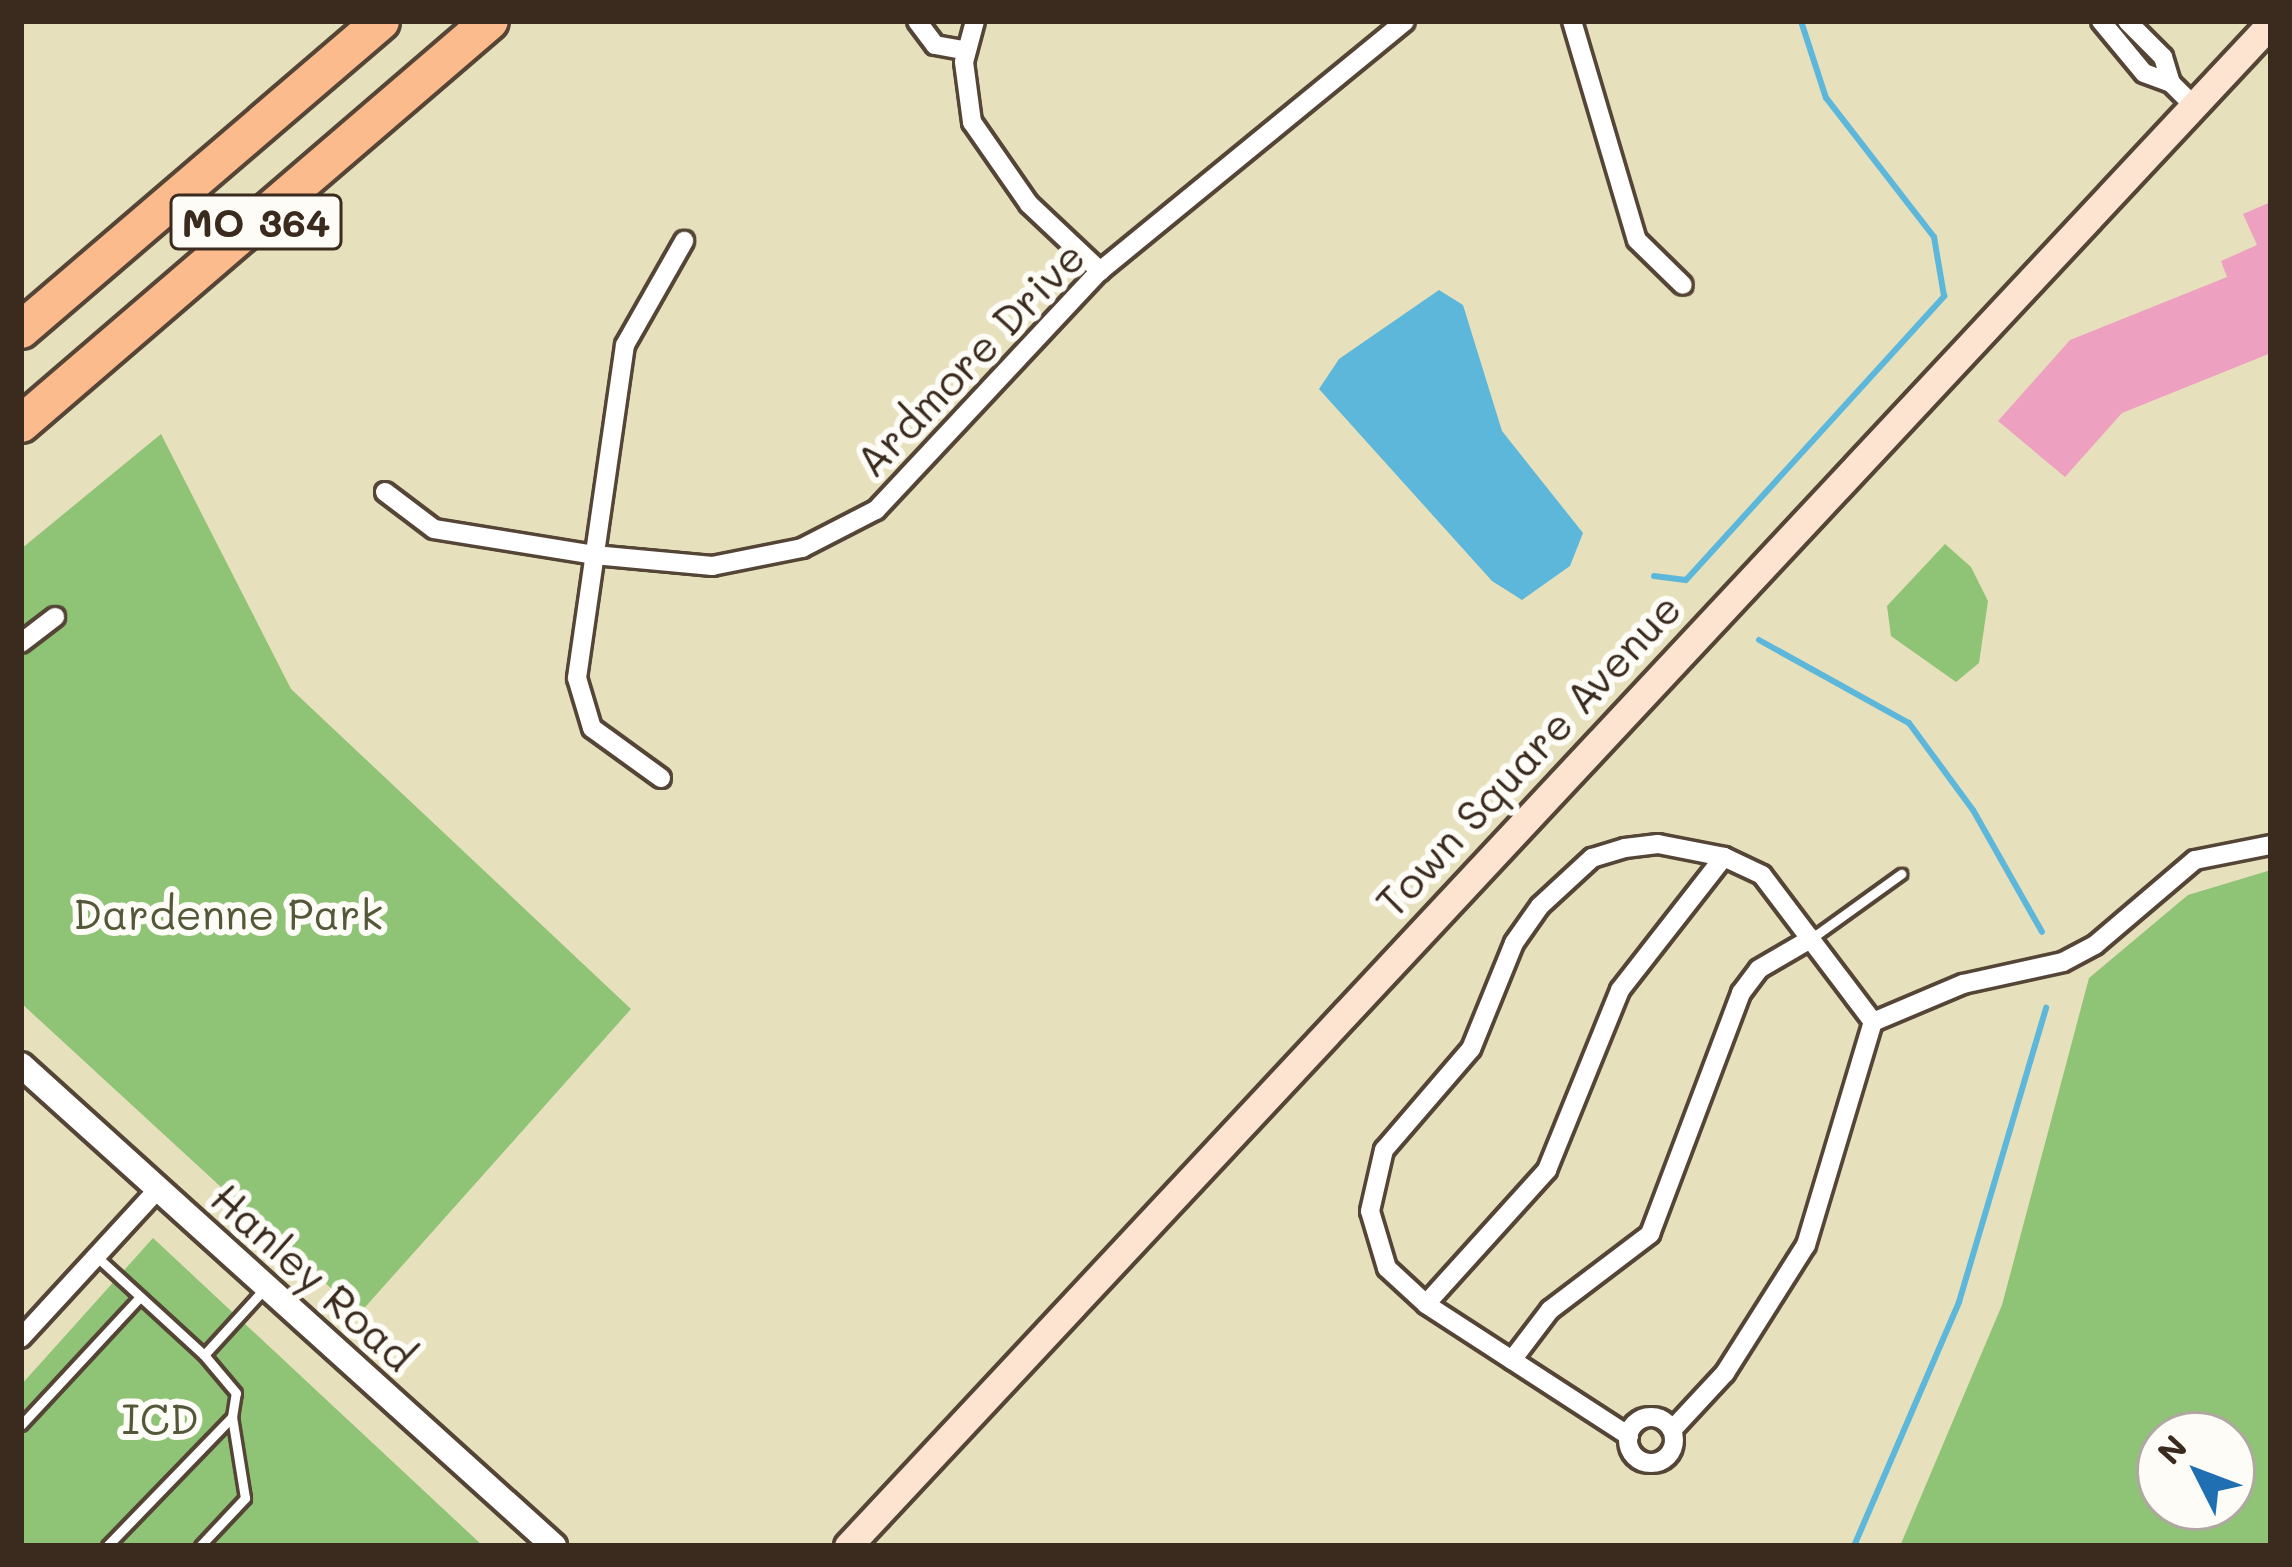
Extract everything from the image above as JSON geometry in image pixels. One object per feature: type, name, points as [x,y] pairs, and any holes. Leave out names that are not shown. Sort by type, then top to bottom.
[{"type":"highway","name":"MO 364","points":[[21,329],[381,21]]},
{"type":"highway","name":"MO 364","points":[[21,424],[490,21]]},
{"type":"main road","name":"Town Square Avenue","points":[[848,1546],[2182,93],[2271,22]]},
{"type":"street","points":[[917,21],[935,45],[964,50]]},
{"type":"street","points":[[975,21],[964,50],[972,122],[1030,204],[1100,272]]},
{"type":"street","name":"Ardmore Drive","points":[[385,492],[434,529],[594,555],[712,566],[802,548],[876,510],[1100,272],[1405,21]]},
{"type":"street","points":[[1571,21],[1636,240],[1683,285]]},
{"type":"street","points":[[2101,21],[2144,74],[2182,93]]},
{"type":"street","points":[[2126,21],[2163,57],[2182,93]]},
{"type":"street","points":[[662,778],[592,728],[581,702],[594,555],[625,345],[646,295],[684,242]]},
{"type":"street","points":[[21,643],[55,617]]},
{"type":"street","points":[[1658,844],[1724,856],[1778,887],[1873,1022],[1806,1245],[1725,1373],[1672,1430],[1671,1451],[1653,1463],[1633,1454],[1629,1436],[1426,1304],[1387,1268],[1373,1239],[1373,1178],[1384,1150],[1472,1049],[1514,943],[1592,858],[1658,844]]},
{"type":"street","points":[[1873,1022],[1963,984],[2063,962],[2095,945],[2195,860],[2271,845]]},
{"type":"street","points":[[1426,1304],[1547,1170],[1620,990],[1724,856]]},
{"type":"street","points":[[1512,1360],[1550,1310],[1651,1234],[1741,993],[1760,969],[1812,938]]},
{"type":"street","name":"Hanley Road","points":[[21,1064],[554,1546]]},
{"type":"street","points":[[21,1338],[157,1190]]},
{"type":"street","points":[[1629,1436],[1646,1418],[1672,1430]]},
{"type":"lane","points":[[1812,938],[1901,874]]},
{"type":"lane","points":[[96,1256],[205,1355],[236,1394],[232,1417],[244,1498],[200,1546]]},
{"type":"lane","points":[[205,1355],[266,1287]]},
{"type":"lane","points":[[21,1425],[140,1297]]},
{"type":"lane","points":[[107,1546],[232,1417]]},
{"type":"green space","name":"Dardenne Park","points":[[161,434],[291,689],[631,1009],[359,1314],[21,1003],[21,549]]},
{"type":"green space","points":[[1945,544],[1971,567],[1988,601],[1979,663],[1956,682],[1891,636],[1887,606]]},
{"type":"green space","points":[[2271,870],[2271,1546],[1900,1546],[2002,1305],[2089,978],[2188,895]]},
{"type":"green space","name":"ICD","points":[[153,1238],[483,1546],[21,1546],[21,1385]]},
{"type":"water","points":[[1439,290],[1463,305],[1502,431],[1583,533],[1570,566],[1522,600],[1492,581],[1319,389],[1339,359]]},
{"type":"building","points":[[2271,202],[2271,353],[2122,413],[2065,477],[1998,421],[2070,340],[2227,277],[2221,261],[2257,245],[2243,214]]},
{"type":"waterway","points":[[1654,576],[1686,580],[1944,296],[1934,237],[1826,98],[1801,21]]},
{"type":"waterway","points":[[1759,640],[1909,723],[1973,810],[2042,932]]},
{"type":"waterway","points":[[1854,1546],[1959,1302],[2046,1008]]}]
